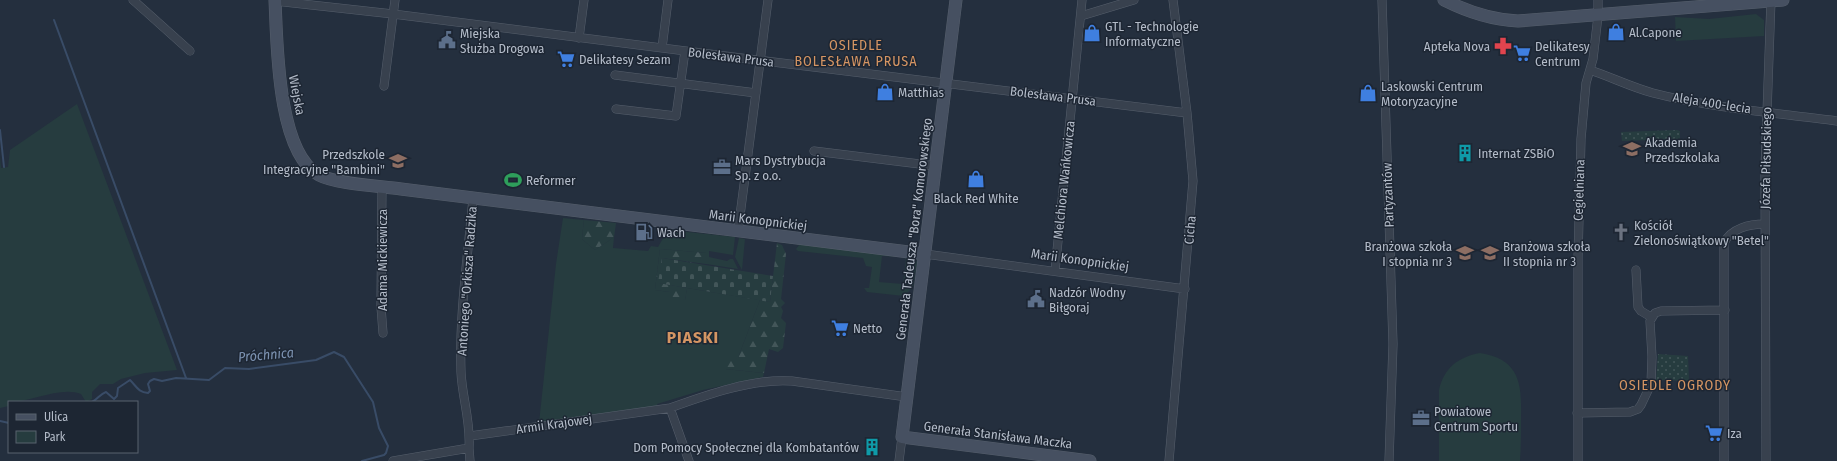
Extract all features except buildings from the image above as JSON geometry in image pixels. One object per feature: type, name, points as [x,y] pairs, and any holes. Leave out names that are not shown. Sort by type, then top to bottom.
[{"type":"street","points":[[134,0],[190,51]]},
{"type":"street","points":[[384,86],[395,0]]},
{"type":"street","points":[[579,38],[584,0]]},
{"type":"street","points":[[662,48],[668,0]]},
{"type":"street","points":[[738,231],[768,0]]},
{"type":"street","name":"Generała Tadeusza \"Bora\" Komorowskiego","points":[[899,461],[956,0]]},
{"type":"street","name":"Melchiora Wańkowicza","points":[[1055,271],[1082,0]]},
{"type":"street","points":[[1081,16],[1134,0]]},
{"type":"street","name":"Cicha","points":[[1169,461],[1185,289],[1193,181],[1187,112],[1173,0]]},
{"type":"street","name":"Partyzantów","points":[[1382,0],[1393,344],[1389,461]]},
{"type":"street","points":[[1444,0],[1478,14],[1511,21],[1536,21],[1775,0]]},
{"type":"street","name":"Cegielniana","points":[[1578,461],[1578,259],[1581,139],[1586,83],[1590,70],[1598,16],[1598,0]]},
{"type":"street","name":"Józefa Piłsudskiego","points":[[1766,461],[1766,112],[1775,0]]},
{"type":"street","name":"Bolesława Prusa","points":[[275,1],[393,14],[760,61],[1187,112]]},
{"type":"street","name":"Wiejska","points":[[275,1],[279,79],[284,110],[301,159],[315,173],[328,179]]},
{"type":"street","points":[[616,109],[676,116],[685,51]]},
{"type":"street","points":[[683,64],[697,52]]},
{"type":"street","name":"Aleja 400-lecia","points":[[1590,70],[1633,87],[1654,93],[1766,112],[1837,122]]},
{"type":"street","points":[[615,75],[756,93]]},
{"type":"street","points":[[814,151],[936,166]]},
{"type":"street","name":"Marii Konopnickiej","points":[[328,179],[382,187],[925,254],[1185,289]]},
{"type":"street","name":"Adama Mickiewicza","points":[[382,187],[381,307],[383,333]]},
{"type":"street","name":"Antoniego \"Orkisza\" Radzika","points":[[470,436],[461,372],[461,336],[473,198]]},
{"type":"street","points":[[1724,461],[1724,241],[1732,234],[1748,225],[1765,224]]},
{"type":"street","points":[[1636,270],[1638,307],[1641,311],[1651,317]]},
{"type":"street","points":[[1651,317],[1659,311],[1725,310]]},
{"type":"street","points":[[1577,413],[1630,412],[1638,409],[1651,384],[1651,317]]},
{"type":"street","name":"Armii Krajowej","points":[[470,436],[670,408],[716,392],[776,380],[907,397]]},
{"type":"street","points":[[670,408],[689,461]]},
{"type":"street","points":[[470,436],[470,461]]},
{"type":"street","name":"Generała Stanisława Maczka","points":[[902,437],[1032,457],[1090,461]]},
{"type":"street","points":[[392,461],[469,448]]},
{"type":"green space","points":[[1756,14],[1764,20],[1764,36],[1676,41],[1675,17],[1709,19]]},
{"type":"green space","points":[[77,104],[177,370],[145,373],[121,379],[113,384],[100,384],[92,392],[92,399],[88,401],[85,401],[81,394],[65,392],[27,400],[8,401],[8,406],[0,408],[0,156],[1,168],[8,167],[10,150]]},
{"type":"green space","points":[[1680,131],[1680,139],[1622,141],[1621,132]]},
{"type":"green space","points":[[563,218],[584,220],[582,239],[595,250],[614,237],[613,248],[648,251],[651,246],[658,247],[668,230],[735,237],[733,255],[709,251],[709,257],[727,261],[733,259],[738,269],[706,264],[706,253],[660,249],[655,290],[670,292],[685,300],[687,288],[760,300],[738,358],[726,369],[764,373],[763,377],[703,390],[657,404],[657,406],[539,423],[556,264]]},
{"type":"green space","points":[[584,220],[616,223],[614,237],[595,250],[582,239]]},
{"type":"green space","points":[[739,238],[745,239],[742,270],[735,257]]},
{"type":"green space","points":[[777,243],[782,245],[786,254],[781,299],[785,303],[781,307],[783,311],[781,318],[786,323],[783,348],[778,352],[769,349],[764,373],[726,369],[728,358],[738,358],[760,300],[770,302]]},
{"type":"green space","points":[[800,244],[902,257],[882,256],[879,282],[903,284],[906,259],[903,257],[912,258],[917,262],[913,287],[904,296],[867,292],[864,288],[869,288],[872,267],[866,266],[863,258],[798,251],[796,249]]},
{"type":"green space","points":[[660,249],[706,253],[706,264],[662,258],[659,283],[687,288],[685,300],[673,298],[670,292],[655,290]]},
{"type":"green space","points":[[662,258],[773,276],[770,302],[658,283]]},
{"type":"green space","points":[[1480,353],[1493,356],[1503,361],[1516,374],[1519,383],[1521,405],[1520,461],[1439,461],[1439,390],[1441,382],[1448,370],[1453,365],[1465,357]]},
{"type":"green space","points":[[1658,354],[1688,356],[1689,381],[1656,380]]},
{"type":"waterway","points":[[54,20],[186,378]]},
{"type":"waterway","points":[[0,130],[4,167]]},
{"type":"waterway","name":"Próchnica","points":[[93,401],[106,392],[114,399],[117,396],[118,388],[130,380],[140,390],[148,393],[150,391],[148,384],[154,379],[162,381],[176,378],[209,380],[225,368],[249,369],[316,360],[334,352],[344,357],[373,402],[379,428],[388,446],[384,455],[362,461]]},
{"type":"waterway","name":"Próchnica","points":[[0,421],[8,423]]},
{"type":"place","name":"Al.Capone","points":[[1616,32]]},
{"type":"place","name":"GTL - Technologie Informatyczne","points":[[1092,33]]},
{"type":"place","name":"Miejska Służba Drogowa","points":[[447,40]]},
{"type":"place","name":"Apteka Nova","points":[[1503,46]]},
{"type":"place","name":"Delikatesy Centrum","points":[[1522,53]]},
{"type":"place","name":"Delikatesy Sezam","points":[[566,59]]},
{"type":"place","name":"Matthias","points":[[885,92]]},
{"type":"place","name":"Laskowski Centrum Motoryzacyjne","points":[[1368,93]]},
{"type":"place","name":"Akademia Przedszkolaka","points":[[1632,149]]},
{"type":"place","name":"Internat ZSBiO","points":[[1465,153]]},
{"type":"place","name":"Przedszkole Integracyjne \"Bambini\"","points":[[398,161]]},
{"type":"place","name":"Mars Dystrybucja Sp. z o.o.","points":[[722,167]]},
{"type":"place","name":"Black Red White","points":[[976,179]]},
{"type":"place","name":"Reformer","points":[[513,180]]},
{"type":"place","name":"Wach","points":[[644,232]]},
{"type":"place","name":"Kościół Zielonoświątkowy \"Betel\"","points":[[1621,232]]},
{"type":"place","name":"Branżowa szkoła I stopnia nr 3","points":[[1465,253]]},
{"type":"place","name":"Branżowa szkoła II stopnia nr 3","points":[[1490,253]]},
{"type":"place","name":"Nadzór Wodny Biłgoraj","points":[[1036,299]]},
{"type":"place","name":"Netto","points":[[840,328]]},
{"type":"place","name":"Powiatowe Centrum Sportu","points":[[1421,418]]},
{"type":"place","name":"Iza","points":[[1714,433]]},
{"type":"place","name":"Dom Pomocy Społecznej dla Kombatantów","points":[[872,447]]},
{"type":"district","name":"OSIEDLE BOLESŁAWA PRUSA","points":[[856,54]]},
{"type":"district","name":"PIASKI","points":[[693,337]]},
{"type":"district","name":"OSIEDLE OGRODY","points":[[1675,385]]}]
